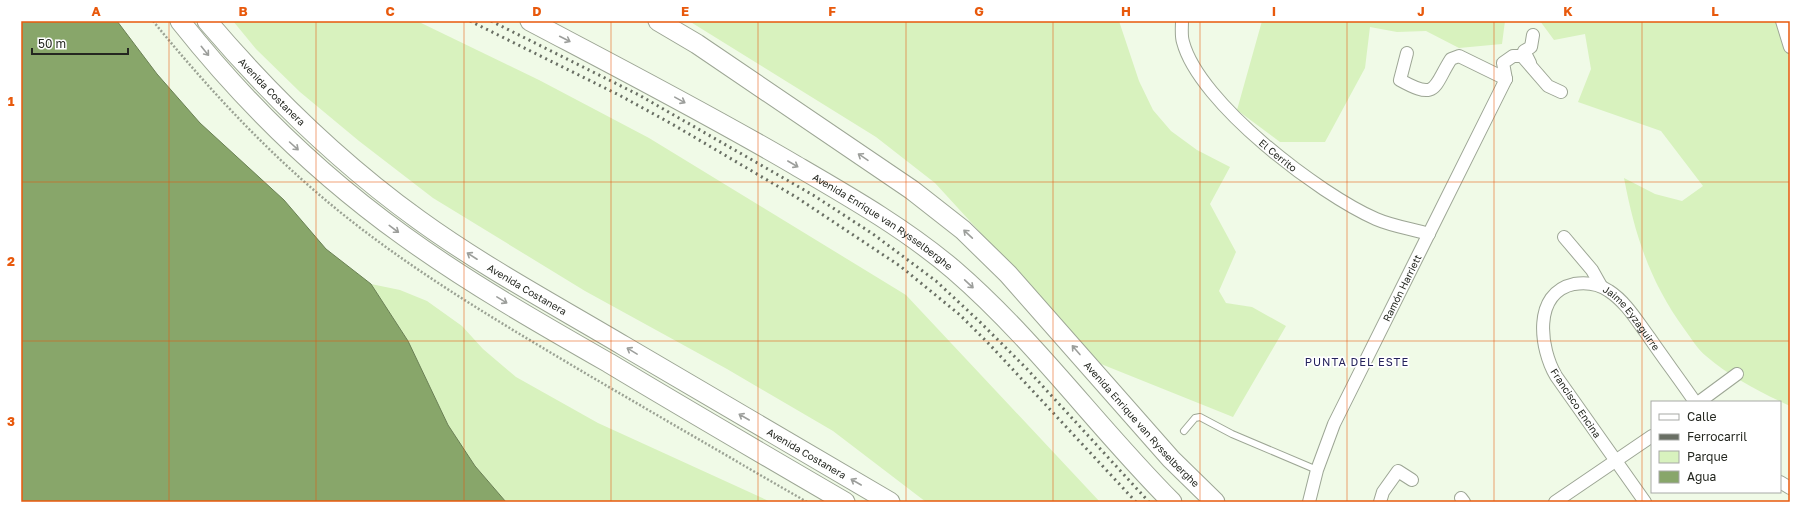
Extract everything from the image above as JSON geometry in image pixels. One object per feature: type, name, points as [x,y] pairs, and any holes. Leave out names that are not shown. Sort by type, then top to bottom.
[{"type":"main road","points":[[180,21],[235,87],[288,141],[348,193],[404,236],[494,296],[845,502]]},
{"type":"main road","name":"Avenida Costanera","points":[[207,21],[254,74],[301,121],[373,185],[424,224],[504,276],[890,502]]},
{"type":"main road","name":"Avenida Enrique van Rysselberghe","points":[[530,21],[755,141],[922,244],[955,271],[1017,330],[1172,502]]},
{"type":"main road","name":"Avenida Enrique van Rysselberghe","points":[[658,21],[750,80],[912,190],[963,230],[1008,274],[1171,459],[1215,502]]},
{"type":"street","points":[[676,21],[722,54],[750,80]]},
{"type":"street","name":"El Cerrito","points":[[1182,21],[1182,41],[1190,61],[1198,73],[1241,124],[1268,148],[1322,188],[1376,220],[1429,234]]},
{"type":"street","points":[[1782,21],[1790,47]]},
{"type":"street","points":[[1531,66],[1524,51],[1531,47],[1533,35]]},
{"type":"street","points":[[1407,53],[1400,80],[1421,89],[1428,90],[1435,87],[1450,59],[1459,56],[1506,79]]},
{"type":"street","points":[[1506,79],[1503,63],[1513,56],[1522,56],[1548,86],[1561,92]]},
{"type":"street","name":"Ramón Harriett","points":[[1309,502],[1317,470],[1334,424],[1506,79]]},
{"type":"street","name":"Jaime Eyzaguirre","points":[[1564,237],[1592,270],[1600,286],[1624,304],[1694,401]]},
{"type":"street","name":"Francisco Encina","points":[[1600,286],[1591,284],[1576,284],[1566,287],[1555,294],[1546,309],[1543,336],[1546,354],[1552,370],[1645,502]]},
{"type":"street","points":[[1700,401],[1737,374]]},
{"type":"street","points":[[1555,502],[1616,462],[1651,437]]},
{"type":"street","points":[[1380,502],[1383,492],[1398,471],[1412,480]]},
{"type":"street","points":[[1781,483],[1790,488]]},
{"type":"lane","points":[[1184,431],[1195,418],[1200,418],[1232,434],[1317,470]]},
{"type":"green space","points":[[233,21],[417,21],[539,80],[649,138],[906,295],[1100,502],[926,502],[833,431],[727,369],[585,291],[433,198],[359,141],[300,92],[256,49]]},
{"type":"green space","points":[[689,21],[1119,21],[1139,81],[1153,110],[1171,131],[1197,150],[1230,167],[1210,204],[1236,252],[1219,291],[1226,303],[1252,307],[1286,326],[1233,417],[1101,364],[935,183],[876,137]]},
{"type":"green space","points":[[1262,21],[1505,21],[1502,44],[1459,48],[1426,31],[1397,32],[1370,27],[1365,68],[1325,142],[1280,142],[1237,110]]},
{"type":"green space","points":[[1540,21],[1790,21],[1790,406],[1746,384],[1715,364],[1697,347],[1673,312],[1653,276],[1639,239],[1624,178],[1655,194],[1682,201],[1703,186],[1661,131],[1578,102],[1591,69],[1585,34],[1554,40]]},
{"type":"green space","points":[[371,284],[400,290],[427,301],[462,326],[483,349],[516,377],[598,423],[771,502],[506,502],[475,466],[448,425],[408,341]]},
{"type":"water","points":[[21,21],[117,21],[157,74],[200,123],[284,200],[326,249],[371,284],[408,341],[448,425],[475,466],[506,502],[21,502]]},
{"type":"railway","points":[[470,21],[619,95],[672,124],[796,197],[900,266],[960,315],[991,346],[1136,502]]},
{"type":"railway","points":[[491,21],[639,95],[813,195],[873,234],[936,281],[979,321],[1027,369],[1149,502]]},
{"type":"district","name":"PUNTA DEL ESTE","points":[[1357,361]]}]
